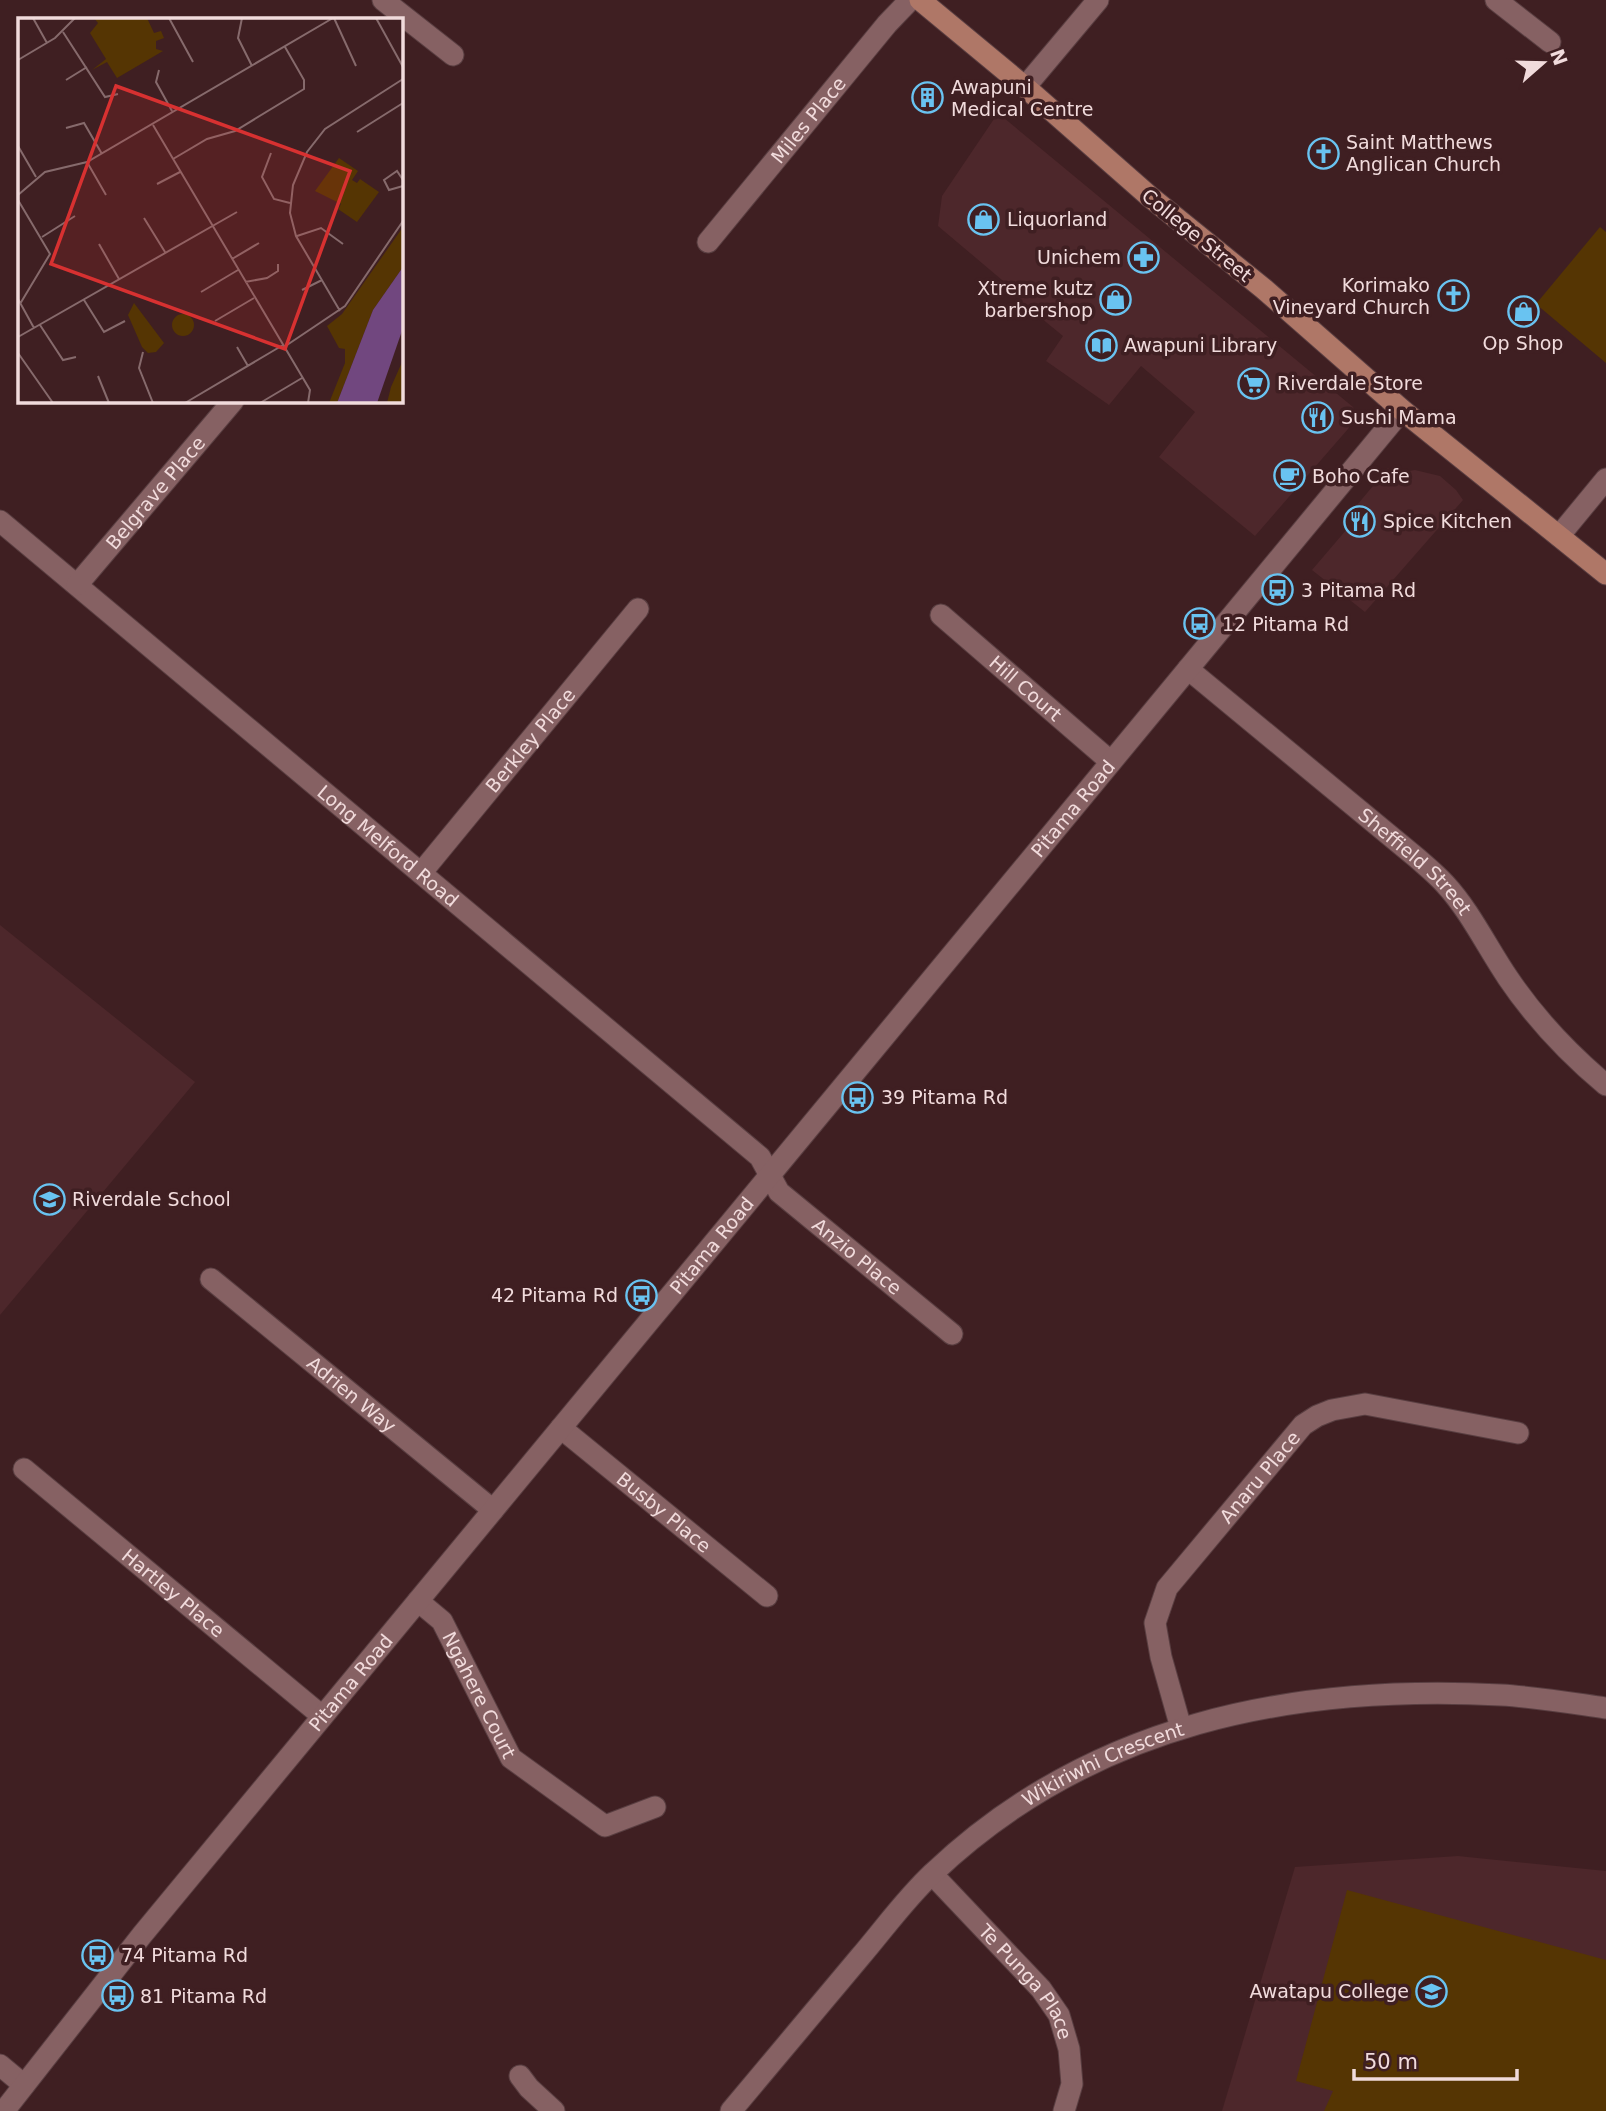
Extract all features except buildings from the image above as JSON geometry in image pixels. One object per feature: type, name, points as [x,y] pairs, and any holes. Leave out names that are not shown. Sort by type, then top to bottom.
[{"type":"main road","name":"College Street","points":[[920,0],[1025,87],[1149,196],[1264,289],[1402,410],[1606,574]]},
{"type":"street","points":[[383,0],[453,55]]},
{"type":"street","name":"Miles Place","points":[[708,242],[887,24],[910,0]]},
{"type":"street","points":[[1025,87],[1098,0]]},
{"type":"street","points":[[1496,0],[1550,42]]},
{"type":"street","name":"Belgrave Place","points":[[77,585],[232,402]]},
{"type":"street","name":"Pitama Road","points":[[18,2101],[142,1935],[1402,410]]},
{"type":"street","points":[[1559,536],[1606,479]]},
{"type":"street","name":"Long Melford Road","points":[[0,521],[760,1157],[769,1174]]},
{"type":"street","name":"Berkley Place","points":[[421,873],[638,609]]},
{"type":"street","name":"Hill Court","points":[[941,615],[1110,761]]},
{"type":"street","name":"Sheffield Street","points":[[1188,669],[1445,884],[1533,1012],[1563,1045],[1606,1085]]},
{"type":"street","name":"Anzio Place","points":[[769,1174],[779,1192],[952,1334]]},
{"type":"street","name":"Adrien Way","points":[[211,1279],[493,1510]]},
{"type":"street","name":"Anaru Place","points":[[1181,1728],[1161,1657],[1155,1623],[1167,1588],[1303,1426],[1332,1410],[1365,1404],[1518,1433]]},
{"type":"street","name":"Busby Place","points":[[561,1428],[767,1597]]},
{"type":"street","name":"Hartley Place","points":[[24,1469],[322,1716]]},
{"type":"street","name":"Ngahere Court","points":[[418,1601],[442,1621],[511,1759],[605,1825],[655,1807]]},
{"type":"street","name":"Wikiriwhi Crescent","points":[[731,2111],[932,1874],[986,1828],[1057,1781],[1097,1760],[1181,1728],[1223,1716],[1292,1703],[1433,1693],[1503,1695],[1606,1708]]},
{"type":"street","name":"Te Punga Place","points":[[932,1874],[1041,1989],[1059,2015],[1069,2049],[1072,2084],[1064,2111]]},
{"type":"street","points":[[0,2065],[18,2101]]},
{"type":"street","points":[[520,2076],[554,2111]]},
{"type":"shaded area","points":[[998,113],[1353,407],[1356,415],[1348,429],[1255,536],[1159,457],[1195,412],[1141,366],[1109,405],[1046,361],[1063,336],[1019,300],[1021,296],[938,226],[942,196]]},
{"type":"shaded area","points":[[1600,227],[1606,232],[1606,363],[1536,304]]},
{"type":"shaded area","points":[[1388,468],[1393,474],[1415,470],[1440,476],[1463,500],[1365,612],[1312,570],[1347,529],[1342,523]]},
{"type":"shaded area","name":"Riverdale School","points":[[0,925],[195,1082],[0,1315]]},
{"type":"shaded area","name":"Awatapu College","points":[[1458,1856],[1606,1871],[1606,2111],[1222,2111],[1295,1867]]},
{"type":"shaded area","name":"Awatapu College","points":[[1347,1890],[1606,1960],[1606,2111],[1324,2111],[1333,2091],[1296,2081]]},
{"type":"place","name":"Awapuni Medical Centre","points":[[928,98]]},
{"type":"place","name":"Saint Matthews Anglican Church","points":[[1323,153]]},
{"type":"place","name":"Liquorland","points":[[984,219]]},
{"type":"place","name":"Unichem","points":[[1144,257]]},
{"type":"place","name":"Korimako Vineyard Church","points":[[1453,296]]},
{"type":"place","name":"Xtreme kutz barbershop","points":[[1116,299]]},
{"type":"place","name":"Op Shop","points":[[1523,312]]},
{"type":"place","name":"Awapuni Library","points":[[1101,345]]},
{"type":"place","name":"Riverdale Store","points":[[1254,383]]},
{"type":"place","name":"Sushi Mama","points":[[1318,417]]},
{"type":"place","name":"Boho Cafe","points":[[1289,476]]},
{"type":"place","name":"Spice Kitchen","points":[[1360,521]]},
{"type":"place","name":"3 Pitama Rd","points":[[1278,590]]},
{"type":"place","name":"12 Pitama Rd","points":[[1199,624]]},
{"type":"place","name":"39 Pitama Rd","points":[[858,1097]]},
{"type":"place","name":"Riverdale School","points":[[49,1199]]},
{"type":"place","name":"42 Pitama Rd","points":[[641,1295]]},
{"type":"place","name":"74 Pitama Rd","points":[[98,1955]]},
{"type":"place","name":"Awatapu College","points":[[1432,1991]]},
{"type":"place","name":"81 Pitama Rd","points":[[117,1996]]}]
